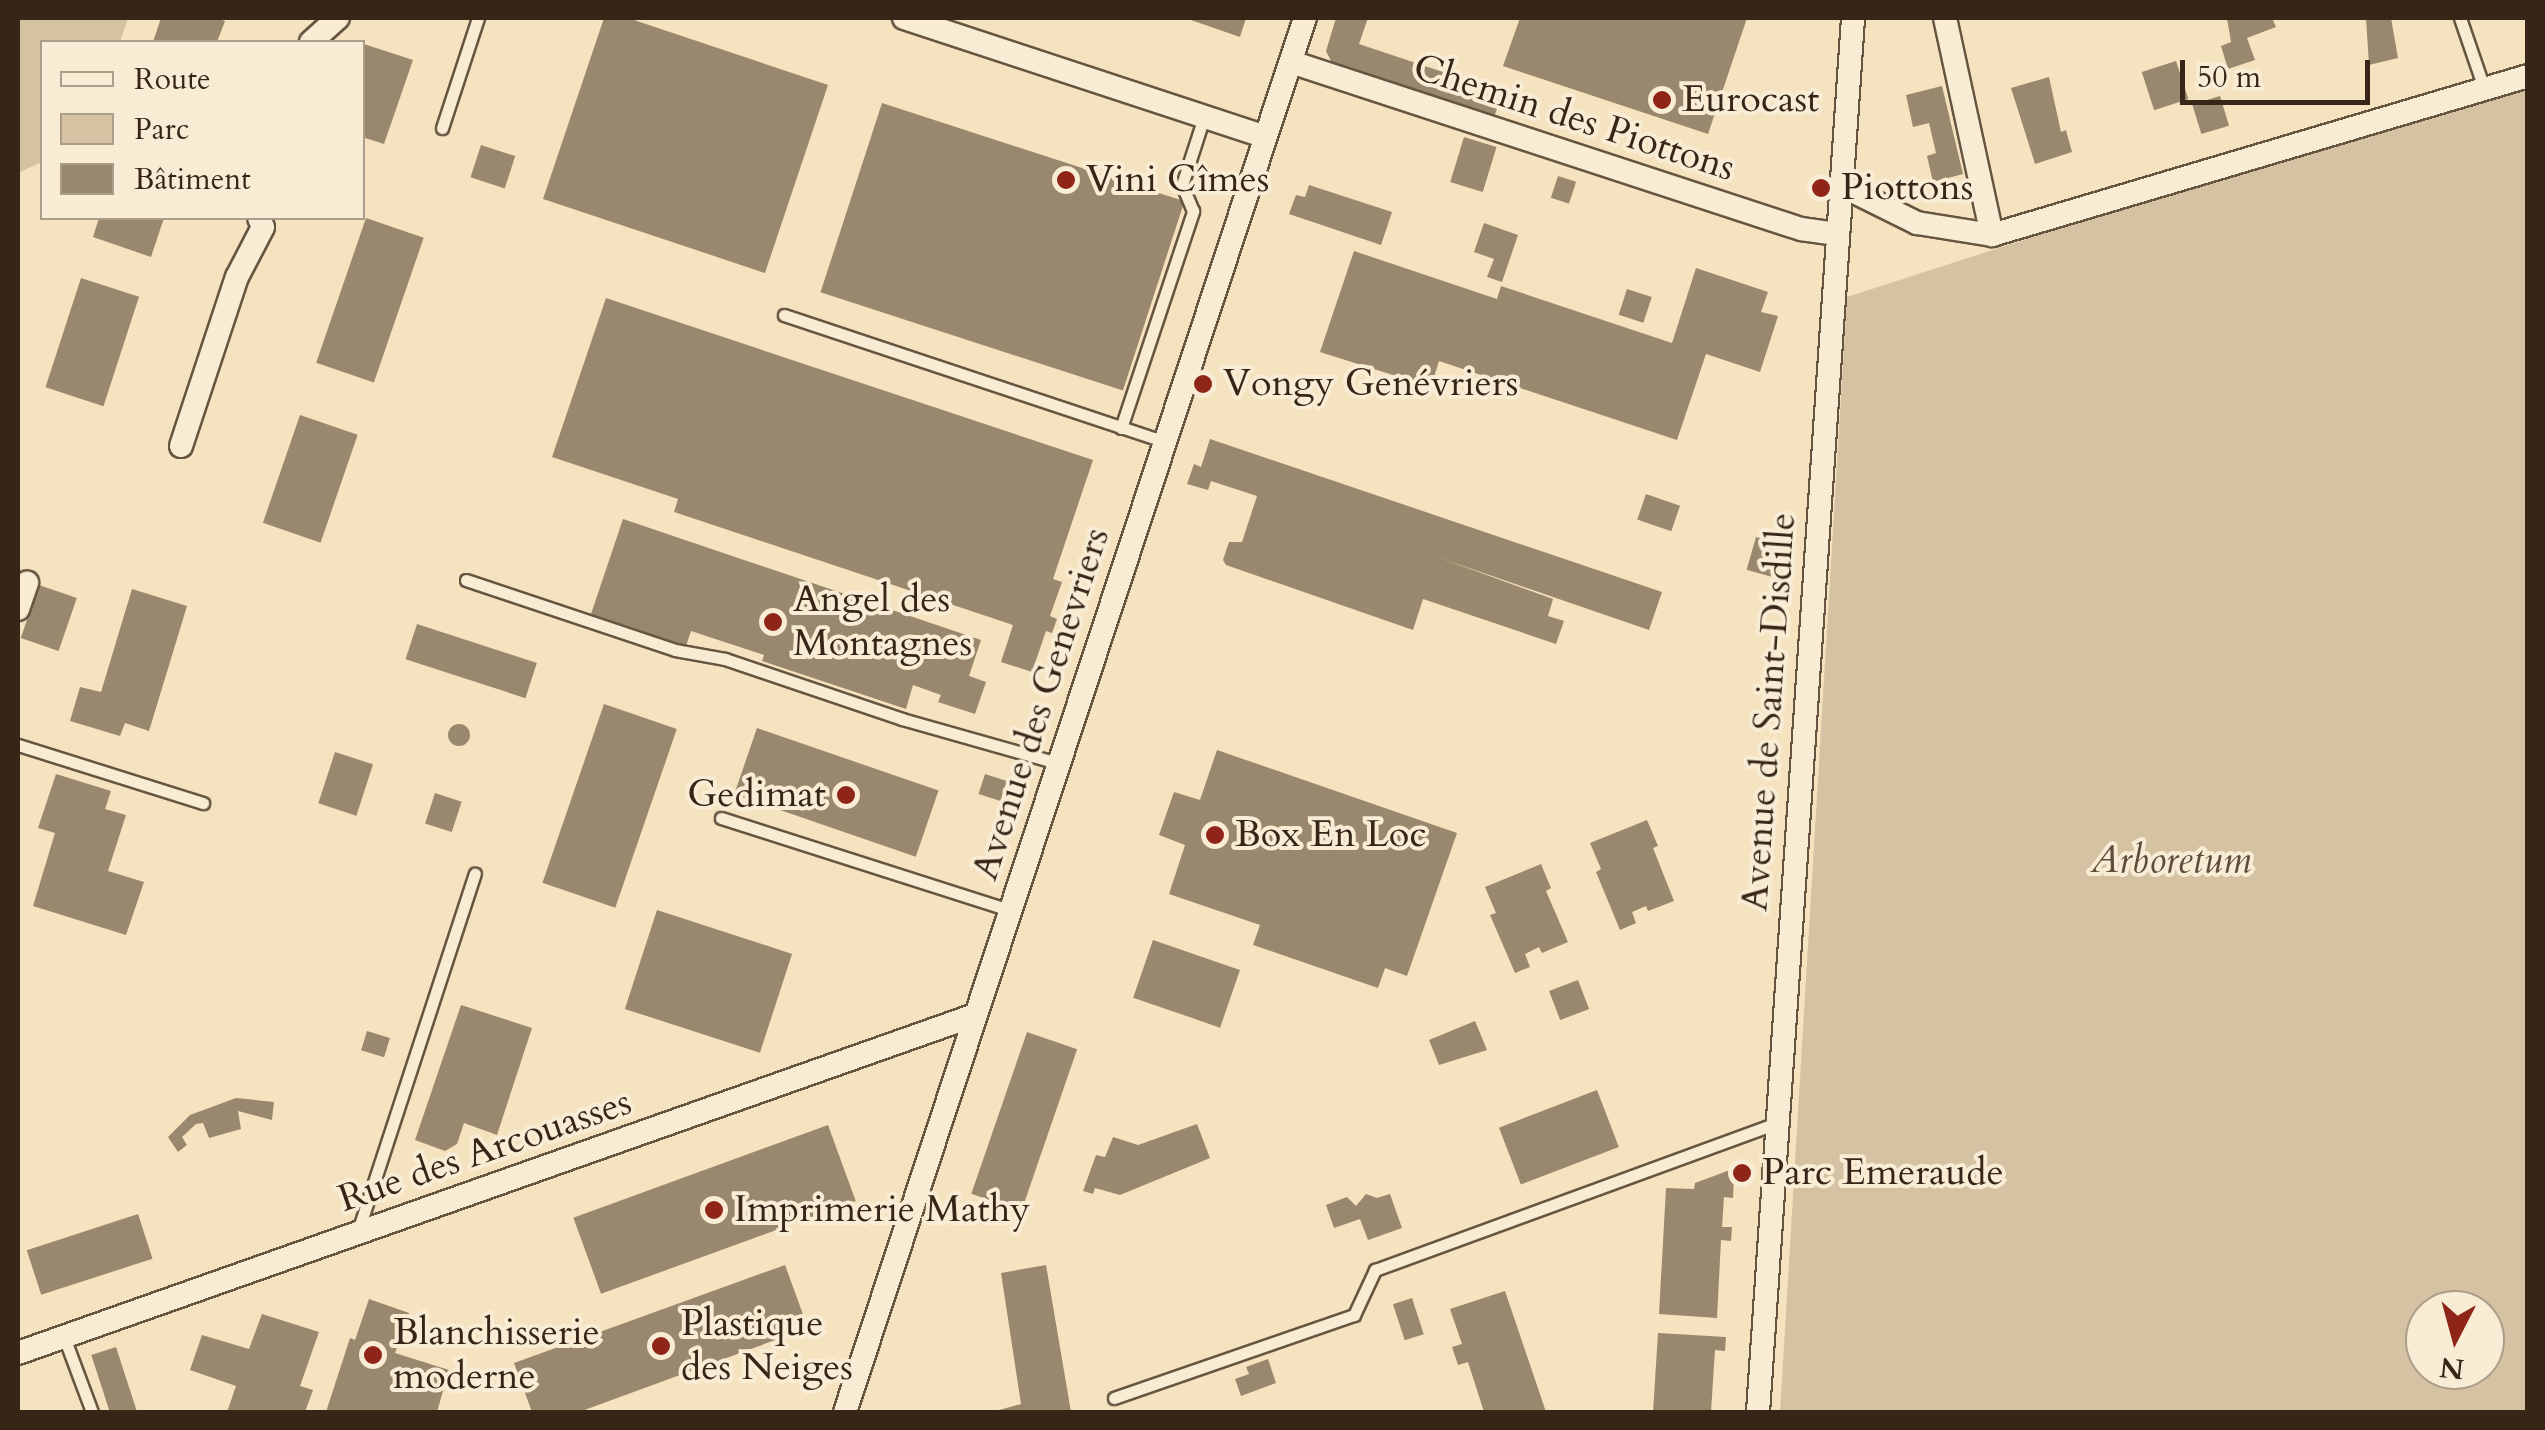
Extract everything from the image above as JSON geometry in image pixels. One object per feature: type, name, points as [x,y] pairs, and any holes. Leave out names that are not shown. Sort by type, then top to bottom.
[{"type":"street","points":[[313,40],[338,18]]},
{"type":"street","points":[[904,18],[1266,137]]},
{"type":"street","name":"Avenue des Genevriers","points":[[846,1412],[1305,18]]},
{"type":"street","name":"Avenue de Saint-Disdille","points":[[1758,1412],[1853,18]]},
{"type":"street","points":[[1946,18],[1992,235]]},
{"type":"street","name":"Chemin des Piottons","points":[[1291,62],[1801,230],[1838,234]]},
{"type":"street","points":[[1840,185],[1917,223],[1992,235],[2528,76]]},
{"type":"street","points":[[181,446],[237,278],[262,222]]},
{"type":"street","points":[[18,610],[26,583]]},
{"type":"street","name":"Rue des Arcouasses","points":[[18,1353],[975,1015]]},
{"type":"lane","points":[[442,128],[478,18]]},
{"type":"lane","points":[[2460,18],[2484,88]]},
{"type":"lane","points":[[1120,428],[1193,211],[1182,185],[1204,117]]},
{"type":"lane","points":[[784,316],[1164,442]]},
{"type":"lane","points":[[466,580],[676,650],[725,659],[902,718],[1058,763]]},
{"type":"lane","points":[[18,746],[202,803]]},
{"type":"lane","points":[[722,818],[1010,910]]},
{"type":"lane","points":[[357,1234],[475,874]]},
{"type":"lane","points":[[1114,1398],[1354,1315],[1362,1306],[1368,1277],[1380,1268],[1775,1124]]},
{"type":"lane","points":[[64,1337],[92,1412]]},
{"type":"green space","points":[[18,18],[128,18],[121,40],[40,40],[40,163],[18,173]]},
{"type":"green space","name":"Arboretum","points":[[2527,89],[2527,1412],[1780,1412],[1847,297],[2228,174]]},
{"type":"building","points":[[161,18],[225,21],[218,40],[154,40]]},
{"type":"building","points":[[604,18],[628,18],[828,85],[765,273],[543,199]]},
{"type":"building","points":[[1185,18],[1246,18],[1240,37]]},
{"type":"building","points":[[1336,18],[1368,18],[1359,44],[1503,92],[1493,120],[1333,65],[1326,51]]},
{"type":"building","name":"Eurocast","points":[[1520,18],[1747,18],[1708,134],[1503,66]]},
{"type":"building","points":[[2227,18],[2272,18],[2276,27],[2247,38],[2255,60],[2228,69],[2221,46],[2231,42]]},
{"type":"building","points":[[2366,18],[2391,18],[2398,58],[2369,65]]},
{"type":"building","points":[[365,44],[413,60],[384,144],[365,138]]},
{"type":"building","points":[[2176,61],[2188,99],[2154,110],[2142,72]]},
{"type":"building","points":[[2049,77],[2061,132],[2066,130],[2072,152],[2035,164],[2011,88]]},
{"type":"building","points":[[1942,86],[1963,174],[1933,182],[1927,156],[1936,153],[1929,123],[1913,127],[1906,95]]},
{"type":"building","points":[[2220,96],[2229,126],[2201,134],[2192,104]]},
{"type":"building","points":[[882,103],[1184,201],[1123,391],[821,292]]},
{"type":"building","points":[[1464,137],[1497,147],[1483,192],[1450,182]]},
{"type":"building","points":[[481,145],[515,156],[505,188],[470,177]]},
{"type":"building","points":[[1558,176],[1576,182],[1569,204],[1551,198]]},
{"type":"building","points":[[1309,185],[1392,212],[1381,245],[1289,214],[1296,195],[1305,197]]},
{"type":"building","points":[[366,218],[424,238],[374,383],[316,363]]},
{"type":"building","points":[[98,220],[163,220],[151,257],[93,237]]},
{"type":"building","points":[[1484,223],[1518,235],[1502,282],[1487,277],[1494,259],[1474,252]]},
{"type":"building","points":[[1354,251],[1497,299],[1501,286],[1672,343],[1696,268],[1768,292],[1761,312],[1778,316],[1760,372],[1706,354],[1677,440],[1439,361],[1431,387],[1320,352]]},
{"type":"building","points":[[81,278],[139,297],[103,406],[45,387]]},
{"type":"building","points":[[1627,289],[1652,297],[1643,323],[1619,315]]},
{"type":"building","points":[[606,298],[1093,460],[1053,579],[1062,582],[1050,616],[1057,619],[1052,633],[1046,631],[1032,672],[1001,662],[1013,625],[674,512],[678,499],[552,457]]},
{"type":"building","points":[[300,415],[358,435],[321,543],[263,523]]},
{"type":"building","points":[[1210,439],[1662,592],[1649,630],[1437,557],[1553,599],[1548,616],[1564,621],[1556,644],[1423,599],[1413,630],[1226,565],[1223,560],[1229,542],[1242,542],[1257,496],[1211,481],[1208,490],[1187,484],[1194,464],[1201,467]]},
{"type":"building","points":[[1646,494],[1680,506],[1671,531],[1637,520]]},
{"type":"building","name":"Angel des Montagnes","points":[[623,519],[981,640],[969,676],[986,682],[975,714],[938,702],[941,695],[913,685],[906,709],[762,661],[764,655],[691,631],[686,646],[591,614]]},
{"type":"building","points":[[1756,537],[1780,544],[1771,577],[1747,570]]},
{"type":"building","points":[[39,585],[77,598],[59,651],[21,638]]},
{"type":"building","points":[[132,589],[187,606],[149,731],[125,723],[120,736],[70,721],[80,687],[101,692]]},
{"type":"building","points":[[417,624],[537,663],[525,698],[406,659]]},
{"type":"building","points":[[604,704],[677,729],[615,908],[542,883]]},
{"type":"building","points":[[459,724],[467,727],[467,743],[459,746],[451,743],[448,735],[451,727]]},
{"type":"building","name":"Gedimat","points":[[757,728],[939,791],[916,857],[734,794]]},
{"type":"building","points":[[1217,750],[1457,833],[1407,976],[1385,968],[1378,988],[1253,945],[1260,925],[1169,894],[1185,845],[1159,835],[1174,792],[1200,800]]},
{"type":"building","points":[[335,752],[373,764],[356,816],[318,803]]},
{"type":"building","points":[[56,774],[111,791],[105,809],[126,815],[108,871],[144,882],[126,935],[33,906],[55,833],[38,828]]},
{"type":"building","points":[[985,774],[1007,781],[1000,801],[979,794]]},
{"type":"building","points":[[435,793],[462,802],[452,832],[425,823]]},
{"type":"building","points":[[1647,820],[1658,846],[1653,848],[1674,901],[1648,911],[1646,906],[1632,912],[1636,923],[1620,930],[1596,872],[1601,869],[1590,843]]},
{"type":"building","points":[[1541,864],[1551,888],[1546,891],[1568,942],[1542,953],[1539,947],[1525,954],[1530,967],[1515,973],[1490,915],[1496,913],[1485,887]]},
{"type":"building","points":[[657,910],[792,954],[760,1053],[625,1009]]},
{"type":"building","points":[[1153,940],[1240,970],[1220,1028],[1133,998]]},
{"type":"building","points":[[1578,980],[1589,1009],[1560,1020],[1549,991]]},
{"type":"building","points":[[461,1005],[532,1028],[497,1135],[464,1123],[457,1144],[445,1151],[415,1140]]},
{"type":"building","points":[[1475,1021],[1487,1050],[1439,1065],[1429,1040]]},
{"type":"building","points":[[367,1031],[390,1038],[384,1057],[361,1050]]},
{"type":"building","points":[[1027,1032],[1077,1049],[1021,1211],[971,1194]]},
{"type":"building","points":[[1597,1090],[1619,1147],[1521,1185],[1499,1128]]},
{"type":"building","points":[[236,1098],[274,1102],[272,1120],[238,1111],[241,1129],[209,1138],[203,1123],[196,1124],[182,1137],[187,1145],[178,1152],[168,1137],[190,1115]]},
{"type":"building","points":[[1197,1124],[1210,1158],[1120,1195],[1095,1188],[1093,1194],[1083,1191],[1096,1155],[1105,1157],[1113,1137],[1138,1145]]},
{"type":"building","name":"Imprimerie Mathy","points":[[828,1125],[856,1201],[601,1294],[573,1218]]},
{"type":"building","points":[[1730,1170],[1734,1176],[1733,1198],[1724,1197],[1722,1227],[1732,1227],[1731,1241],[1721,1240],[1717,1318],[1659,1314],[1666,1188],[1694,1189],[1695,1183]]},
{"type":"building","points":[[1366,1194],[1377,1198],[1390,1194],[1402,1228],[1368,1240],[1360,1219],[1334,1228],[1326,1205],[1347,1197],[1356,1206]]},
{"type":"building","points":[[138,1214],[153,1259],[41,1295],[27,1250]]},
{"type":"building","name":"Plastique des Neiges","points":[[785,1265],[808,1328],[579,1412],[532,1412],[514,1363]]},
{"type":"building","points":[[1046,1265],[1071,1412],[992,1412],[1021,1404],[1001,1273]]},
{"type":"building","points":[[1505,1291],[1546,1412],[1484,1412],[1468,1362],[1458,1365],[1452,1347],[1462,1344],[1450,1309]]},
{"type":"building","points":[[1412,1298],[1424,1334],[1405,1340],[1393,1304]]},
{"type":"building","name":"Blanchisserie moderne","points":[[369,1299],[409,1313],[395,1353],[449,1370],[437,1412],[326,1412],[350,1338],[355,1340]]},
{"type":"building","points":[[262,1314],[319,1332],[300,1386],[313,1390],[305,1412],[227,1412],[236,1386],[190,1370],[202,1335],[249,1349]]},
{"type":"building","points":[[1658,1333],[1726,1337],[1725,1351],[1715,1350],[1711,1412],[1653,1412]]},
{"type":"building","points":[[116,1347],[137,1412],[110,1412],[91,1355]]},
{"type":"building","points":[[1268,1359],[1276,1383],[1241,1396],[1235,1379],[1249,1374],[1246,1367]]},
{"type":"place","name":"Eurocast","points":[[1662,100]]},
{"type":"place","name":"Vini Cîmes","points":[[1066,180]]},
{"type":"place","name":"Piottons","points":[[1821,188]]},
{"type":"place","name":"Vongy Genévriers","points":[[1203,384]]},
{"type":"place","name":"Angel des Montagnes","points":[[773,622]]},
{"type":"place","name":"Gedimat","points":[[846,795]]},
{"type":"place","name":"Box En Loc","points":[[1215,835]]},
{"type":"place","name":"Parc Emeraude","points":[[1742,1173]]},
{"type":"place","name":"Imprimerie Mathy","points":[[714,1210]]},
{"type":"place","name":"Plastique des Neiges","points":[[661,1346]]},
{"type":"place","name":"Blanchisserie moderne","points":[[373,1355]]}]
